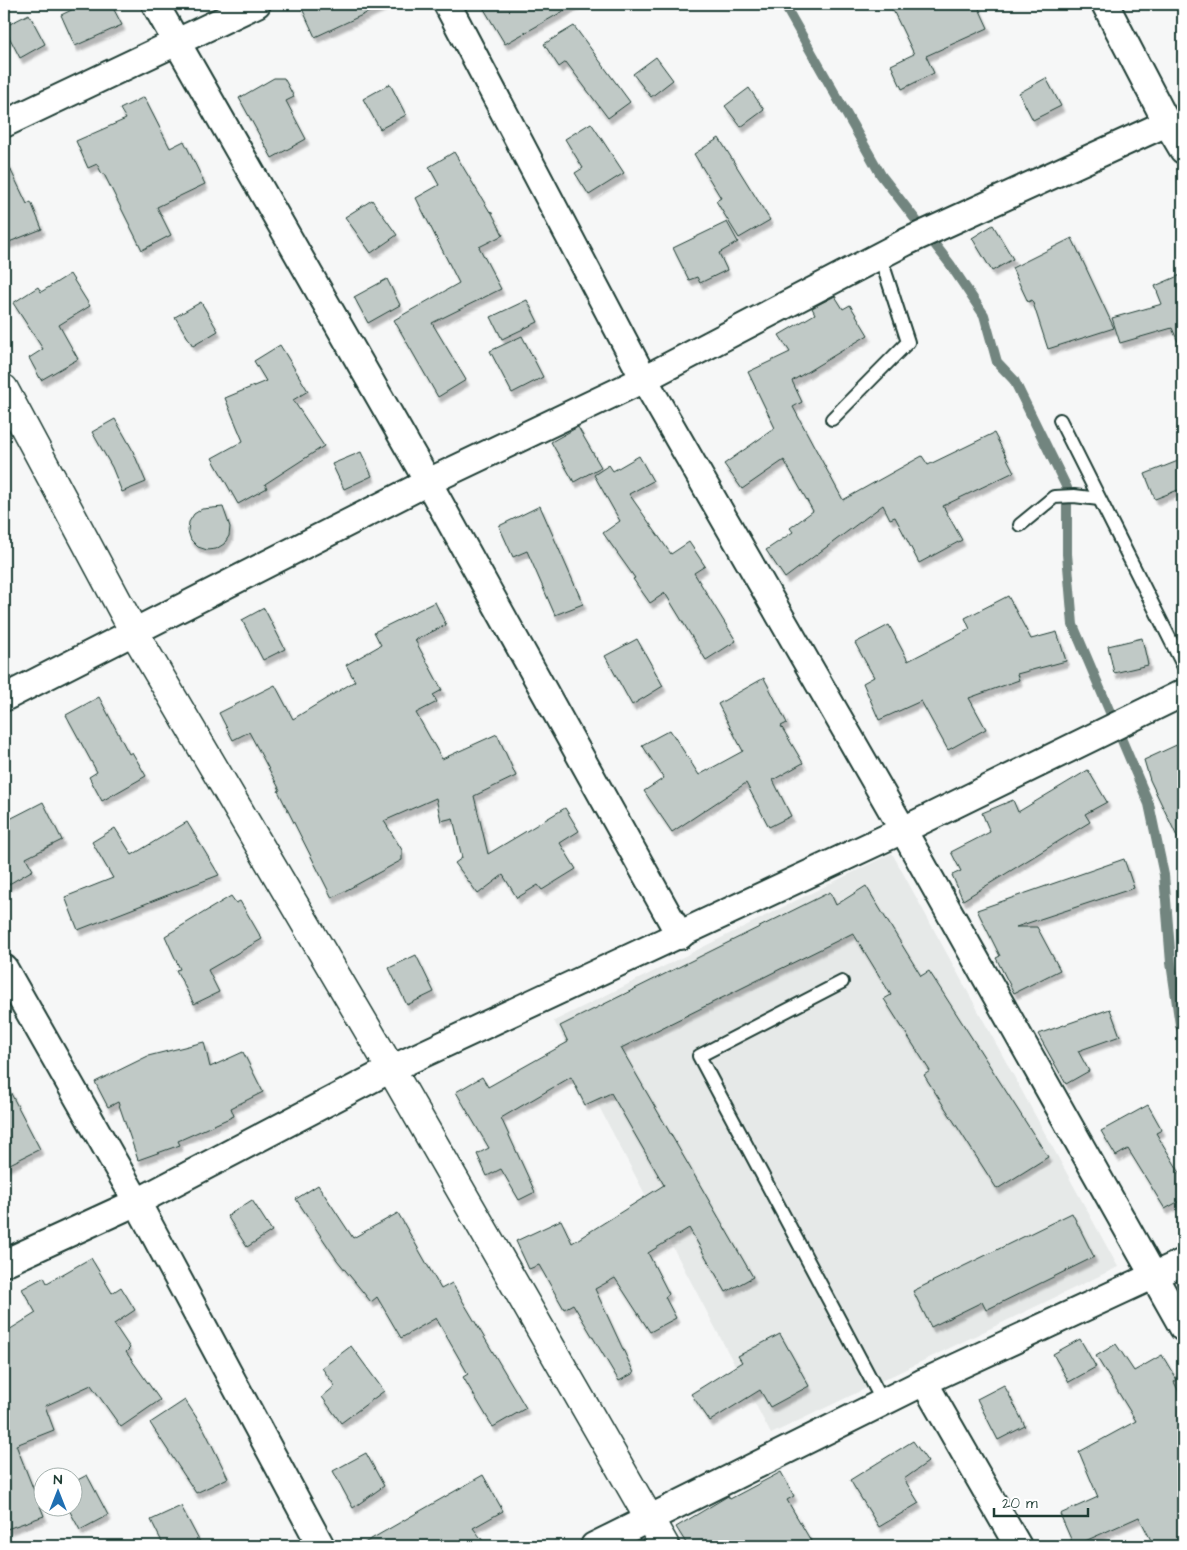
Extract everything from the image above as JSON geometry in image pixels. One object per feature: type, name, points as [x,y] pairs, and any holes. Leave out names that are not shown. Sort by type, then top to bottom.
[{"type":"street","points":[[155,4],[428,482],[680,936]]},
{"type":"street","points":[[4,124],[257,4]]},
{"type":"street","points":[[447,4],[644,379],[903,830],[1183,1328]]},
{"type":"street","points":[[4,698],[428,482],[644,379],[906,242],[940,226],[1178,137],[1105,4]]},
{"type":"street","points":[[4,389],[134,632],[391,1069],[665,1546]]},
{"type":"street","points":[[4,1263],[137,1202],[391,1069],[680,936],[903,830],[1183,693]]},
{"type":"street","points":[[4,968],[137,1202],[321,1546]]},
{"type":"street","points":[[594,1546],[924,1382],[1183,1262]]},
{"type":"street","points":[[924,1382],[1018,1546]]},
{"type":"lane","points":[[832,419],[908,342],[880,256]]},
{"type":"lane","points":[[1060,420],[1183,665]]},
{"type":"lane","points":[[1020,525],[1054,497],[1074,496],[1099,499]]},
{"type":"lane","points":[[842,982],[699,1056],[883,1402]]},
{"type":"shaded area","points":[[892,853],[1118,1267],[771,1434],[554,1021]]},
{"type":"building","points":[[84,4],[111,4],[122,25],[75,46],[61,15]]},
{"type":"building","points":[[300,4],[386,4],[315,37]]},
{"type":"building","points":[[481,4],[576,4],[505,44]]},
{"type":"building","points":[[890,4],[977,4],[988,28],[926,56],[934,73],[902,89],[891,65],[914,54]]},
{"type":"building","points":[[29,14],[45,44],[20,58],[4,27]]},
{"type":"building","points":[[574,26],[630,102],[608,118],[566,62],[559,67],[544,44]]},
{"type":"building","points":[[656,57],[673,80],[651,97],[633,74]]},
{"type":"building","points":[[274,78],[284,78],[294,97],[286,101],[306,139],[272,158],[239,98]]},
{"type":"building","points":[[1046,78],[1061,106],[1033,120],[1019,93]]},
{"type":"building","points":[[390,84],[406,115],[380,129],[363,99]]},
{"type":"building","points":[[749,88],[764,110],[741,127],[725,106]]},
{"type":"building","points":[[144,97],[170,148],[184,141],[205,184],[157,207],[171,235],[142,250],[104,174],[102,174],[97,164],[88,168],[76,141],[126,119],[120,109]]},
{"type":"building","points":[[591,123],[624,173],[589,195],[575,173],[583,168],[565,139]]},
{"type":"building","points":[[719,138],[770,220],[739,238],[716,201],[721,198],[694,154]]},
{"type":"building","points":[[454,152],[491,211],[503,235],[479,247],[501,289],[432,323],[466,380],[438,397],[394,320],[459,283],[416,198],[439,185],[429,167]]},
{"type":"building","points":[[4,156],[27,204],[31,202],[42,229],[4,244]]},
{"type":"building","points":[[372,200],[397,235],[371,253],[345,217]]},
{"type":"building","points":[[727,222],[738,242],[719,253],[727,270],[700,283],[697,277],[689,280],[673,248]]},
{"type":"building","points":[[993,225],[1013,259],[992,271],[972,238]]},
{"type":"building","points":[[1072,238],[1114,328],[1048,349],[1032,300],[1028,302],[1012,268]]},
{"type":"building","points":[[70,274],[90,306],[59,325],[78,359],[41,380],[29,358],[43,349],[13,303],[38,287],[41,292]]},
{"type":"building","points":[[1183,274],[1183,353],[1172,328],[1120,343],[1112,318],[1162,304],[1155,286]]},
{"type":"building","points":[[387,279],[400,305],[368,323],[354,297]]},
{"type":"building","points":[[835,296],[843,309],[850,305],[868,335],[792,381],[802,402],[793,407],[843,500],[922,456],[928,465],[994,433],[1014,472],[943,506],[962,540],[919,563],[895,517],[890,519],[883,505],[785,578],[766,550],[793,532],[790,528],[813,511],[784,460],[742,489],[724,464],[775,428],[748,372],[790,352],[779,335],[815,314],[812,308]]},
{"type":"building","points":[[527,300],[538,322],[502,339],[491,317]]},
{"type":"building","points":[[201,302],[218,331],[193,346],[175,317]]},
{"type":"building","points":[[522,336],[543,377],[512,393],[490,351]]},
{"type":"building","points":[[280,345],[308,391],[293,400],[324,446],[265,484],[267,488],[238,504],[212,458],[243,441],[225,398],[266,381],[254,361]]},
{"type":"building","points":[[115,419],[132,449],[146,482],[122,492],[112,467],[92,432]]},
{"type":"building","points":[[578,427],[601,467],[574,482],[551,442]]},
{"type":"building","points":[[361,452],[372,476],[344,489],[332,464]]},
{"type":"building","points":[[639,456],[653,481],[629,494],[671,554],[689,542],[705,566],[694,573],[736,641],[706,660],[665,593],[650,603],[603,533],[620,521],[594,475],[609,465],[613,471]]},
{"type":"building","points":[[1183,459],[1183,488],[1155,499],[1145,474]]},
{"type":"building","points":[[540,506],[583,604],[555,615],[527,551],[513,557],[499,526]]},
{"type":"building","points":[[223,507],[230,527],[229,536],[224,544],[216,549],[207,550],[198,547],[191,540],[188,531],[189,522],[194,514],[202,509]]},
{"type":"building","points":[[1008,596],[1031,639],[1057,632],[1066,661],[1017,674],[1019,680],[969,698],[986,729],[948,750],[921,701],[879,720],[863,683],[874,677],[855,643],[889,625],[908,661],[970,629],[965,618]]},
{"type":"building","points":[[435,602],[446,625],[415,640],[442,690],[433,695],[437,702],[416,713],[442,759],[497,734],[516,776],[474,796],[488,854],[565,808],[579,831],[560,843],[576,869],[542,890],[538,885],[517,898],[503,875],[478,894],[455,863],[462,858],[453,818],[441,821],[436,798],[384,821],[402,850],[402,860],[332,898],[278,791],[280,790],[249,732],[233,740],[219,713],[275,685],[293,719],[355,681],[346,665],[381,645],[374,632]]},
{"type":"building","points":[[264,608],[285,649],[263,660],[242,620]]},
{"type":"building","points":[[1142,638],[1148,665],[1114,673],[1108,646]]},
{"type":"building","points":[[637,639],[663,686],[632,705],[605,656]]},
{"type":"building","points":[[764,678],[787,723],[781,726],[803,763],[773,780],[791,816],[769,827],[746,783],[672,832],[644,791],[664,778],[642,745],[670,730],[699,775],[743,751],[718,704]]},
{"type":"building","points":[[99,697],[129,754],[132,752],[146,776],[102,801],[89,777],[97,772],[66,715]]},
{"type":"building","points":[[1183,742],[1183,849],[1150,780],[1144,760]]},
{"type":"building","points":[[1088,770],[1107,802],[1085,814],[1090,822],[963,900],[952,875],[961,871],[951,852],[990,832],[982,813],[1013,800],[1018,812]]},
{"type":"building","points":[[43,802],[62,840],[26,858],[33,870],[4,887],[4,822]]},
{"type":"building","points":[[187,822],[219,875],[78,930],[65,897],[113,878],[92,842],[115,828],[132,855]]},
{"type":"building","points":[[1124,859],[1134,888],[1016,927],[1037,927],[1060,970],[1014,993],[996,958],[1000,956],[977,910]]},
{"type":"building","points":[[866,886],[921,976],[929,971],[1048,1157],[997,1189],[924,1075],[930,1071],[884,999],[891,995],[853,933],[621,1048],[753,1277],[726,1292],[689,1228],[648,1253],[669,1294],[665,1297],[676,1318],[650,1332],[615,1278],[595,1289],[634,1373],[619,1381],[573,1304],[564,1309],[539,1265],[529,1269],[516,1241],[561,1220],[572,1243],[664,1185],[611,1093],[585,1105],[571,1077],[501,1118],[535,1192],[519,1200],[501,1169],[487,1176],[477,1154],[489,1148],[456,1092],[482,1077],[488,1087],[568,1042],[560,1026],[830,892],[836,905]]},
{"type":"building","points":[[231,896],[236,903],[240,901],[262,939],[208,970],[219,992],[194,1004],[176,970],[180,969],[165,936]]},
{"type":"building","points":[[416,955],[434,992],[407,1005],[389,968]]},
{"type":"building","points":[[1110,1009],[1120,1036],[1078,1051],[1089,1071],[1066,1084],[1038,1034]]},
{"type":"building","points":[[204,1042],[210,1067],[243,1052],[263,1092],[231,1108],[234,1116],[178,1141],[180,1145],[138,1160],[118,1102],[108,1107],[95,1082],[148,1056]]},
{"type":"building","points":[[4,1080],[40,1149],[4,1167]]},
{"type":"building","points":[[1148,1105],[1162,1130],[1156,1133],[1183,1178],[1183,1199],[1165,1209],[1128,1149],[1116,1156],[1101,1131]]},
{"type":"building","points":[[318,1185],[353,1238],[398,1213],[441,1289],[452,1283],[526,1408],[493,1427],[463,1377],[468,1374],[436,1318],[401,1338],[377,1297],[371,1302],[337,1260],[296,1199]]},
{"type":"building","points":[[252,1200],[272,1231],[247,1247],[227,1216]]},
{"type":"building","points":[[1072,1213],[1094,1257],[986,1310],[982,1302],[931,1327],[913,1291]]},
{"type":"building","points":[[91,1258],[112,1293],[121,1287],[135,1310],[114,1324],[130,1348],[126,1352],[160,1400],[121,1427],[91,1385],[45,1406],[54,1430],[16,1445],[32,1486],[32,1518],[38,1518],[4,1530],[4,1333],[36,1313],[22,1289],[44,1277],[47,1283]]},
{"type":"building","points":[[780,1334],[809,1386],[770,1407],[760,1390],[710,1421],[691,1394],[742,1362],[738,1356]]},
{"type":"building","points":[[1080,1339],[1096,1367],[1069,1382],[1053,1354]]},
{"type":"building","points":[[1116,1344],[1134,1371],[1162,1355],[1177,1380],[1174,1382],[1183,1400],[1183,1546],[1154,1546],[1139,1517],[1074,1546],[1060,1514],[1098,1497],[1079,1452],[1136,1421],[1096,1356]]},
{"type":"building","points":[[351,1346],[384,1391],[341,1423],[322,1397],[335,1386],[322,1368]]},
{"type":"building","points":[[1004,1385],[1025,1426],[998,1440],[977,1399]]},
{"type":"building","points":[[185,1400],[204,1429],[228,1478],[196,1493],[150,1423]]},
{"type":"building","points":[[913,1441],[928,1462],[904,1479],[919,1503],[879,1527],[850,1480]]},
{"type":"building","points":[[366,1453],[384,1486],[353,1508],[333,1471]]},
{"type":"building","points":[[781,1472],[794,1496],[787,1500],[814,1546],[688,1546],[676,1527],[728,1496],[730,1499]]},
{"type":"building","points":[[87,1475],[108,1515],[80,1530],[73,1518],[82,1518],[82,1478]]},
{"type":"building","points":[[483,1475],[503,1511],[473,1528],[487,1546],[359,1546]]},
{"type":"building","points":[[181,1506],[202,1546],[164,1546],[151,1520]]},
{"type":"waterway","points":[[784,4],[881,175],[950,264],[984,315],[997,362],[1014,380],[1067,488],[1067,554],[1073,625],[1149,804],[1164,875],[1171,963],[1180,1025],[1183,1032]]}]
